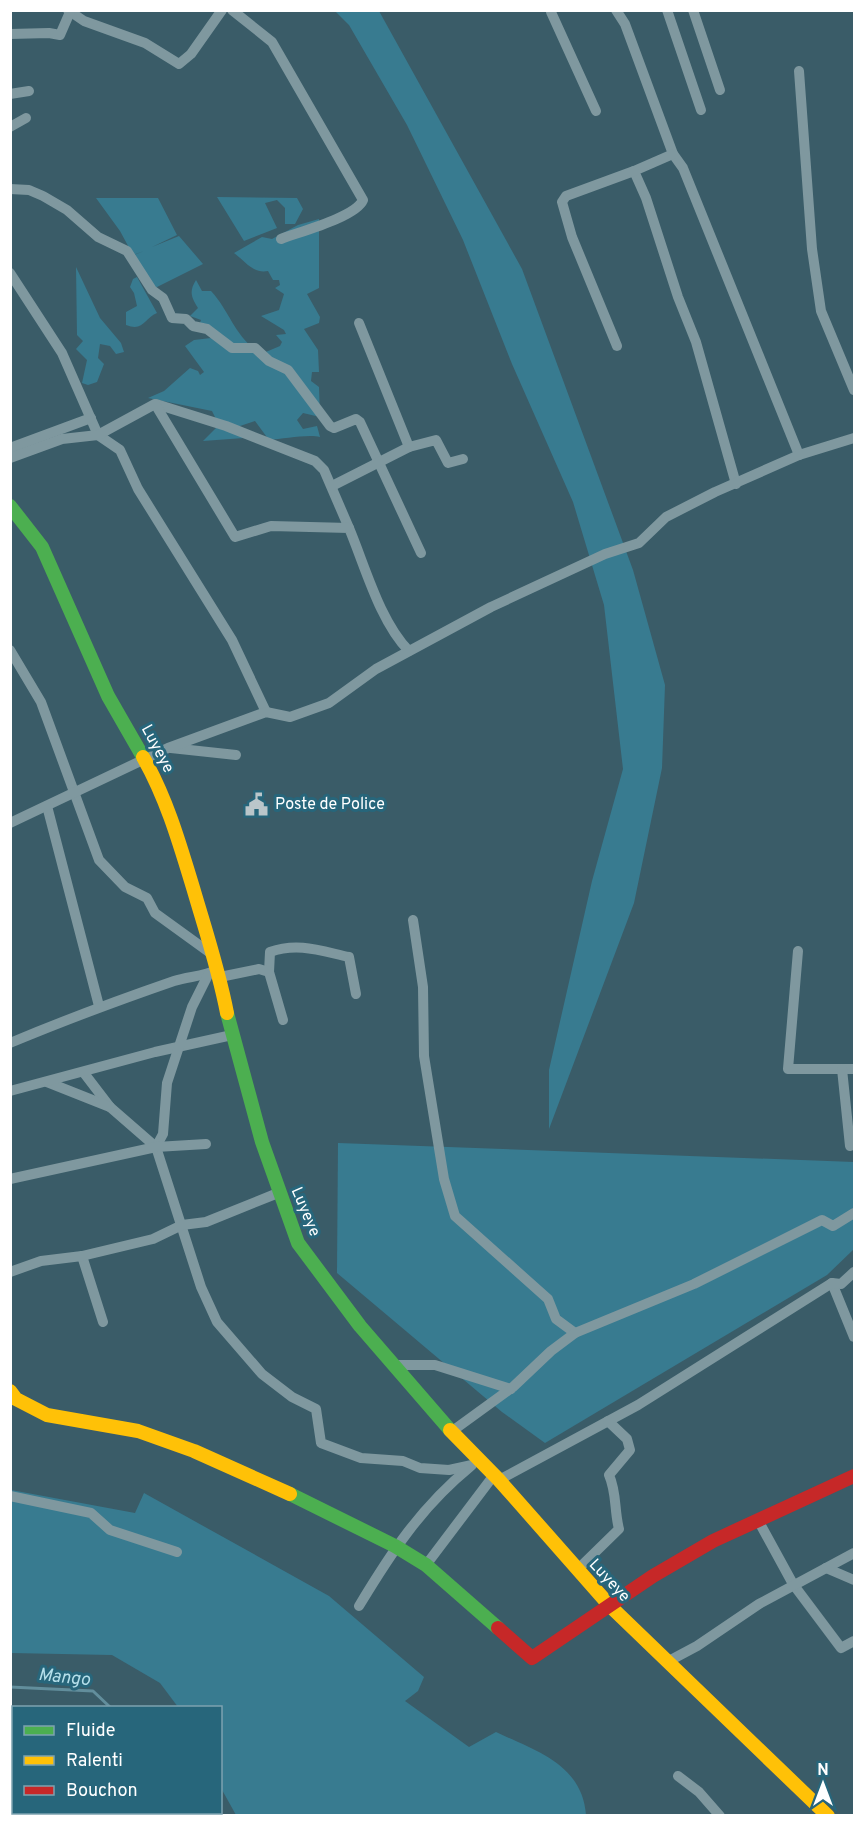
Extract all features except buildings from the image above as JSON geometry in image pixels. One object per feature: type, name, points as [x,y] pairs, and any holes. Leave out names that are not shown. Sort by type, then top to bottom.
[{"type":"street","points":[[10,34],[60,35],[69,11],[84,21],[145,43],[179,64],[191,54],[222,10]]},
{"type":"street","points":[[232,10],[272,42],[363,200],[361,206],[330,222],[281,238]]},
{"type":"street","points":[[616,10],[625,24],[673,154],[683,168],[799,455]]},
{"type":"street","points":[[667,10],[701,110]]},
{"type":"street","points":[[693,10],[720,90]]},
{"type":"street","points":[[555,11],[596,111]]},
{"type":"street","points":[[799,71],[812,249],[821,311],[855,390]]},
{"type":"street","points":[[10,94],[29,91]]},
{"type":"street","points":[[10,127],[26,118]]},
{"type":"street","points":[[617,346],[572,237],[562,202],[566,196],[673,154]]},
{"type":"street","points":[[634,171],[646,198],[678,297],[696,342],[736,484]]},
{"type":"street","points":[[10,189],[30,190],[43,196],[67,210],[98,237],[127,250],[152,290],[163,298],[172,318],[186,319],[193,326],[207,329],[232,348],[255,348],[269,361],[282,366],[311,397],[330,426],[334,428],[357,419],[381,462],[421,553]]},
{"type":"street","points":[[10,273],[62,353],[98,435],[120,450],[138,489],[232,640],[266,712]]},
{"type":"street","points":[[359,323],[409,447]]},
{"type":"street","points":[[10,458],[62,439],[98,435],[149,405],[156,404],[226,426],[315,461],[324,470],[332,486],[379,602],[401,643],[409,651]]},
{"type":"street","points":[[156,404],[235,537],[271,526],[349,528]]},
{"type":"street","points":[[10,448],[91,418]]},
{"type":"street","points":[[10,823],[168,748],[266,712],[290,717],[329,703],[376,669],[520,592],[604,554],[639,543],[666,518],[799,455],[855,438]]},
{"type":"street","points":[[332,486],[409,447],[436,440],[448,463],[463,459]]},
{"type":"street","name":"Luyeye","points":[[10,506],[42,547],[65,604],[108,696],[145,759],[176,832],[213,955],[215,974],[278,1193],[298,1243],[393,1365],[476,1463],[497,1478],[610,1606],[828,1815]]},
{"type":"street","points":[[10,650],[41,702],[99,860],[125,887],[147,898],[155,913],[213,955]]},
{"type":"street","points":[[168,748],[236,756]]},
{"type":"street","points":[[47,806],[99,1006]]},
{"type":"street","points":[[413,920],[423,987],[424,1056],[444,1179],[454,1216],[548,1299],[556,1319],[575,1334]]},
{"type":"street","points":[[283,1020],[269,972],[270,952],[280,949],[316,948],[349,957],[357,993]]},
{"type":"street","points":[[798,951],[788,1068],[855,1069]]},
{"type":"street","points":[[10,1043],[99,1006],[126,999],[177,980],[259,969],[269,972]]},
{"type":"street","points":[[156,1147],[164,1134],[167,1083],[192,1007],[215,974]]},
{"type":"street","points":[[10,1091],[84,1073],[155,1052],[232,1035]]},
{"type":"street","points":[[842,1070],[850,1146]]},
{"type":"street","points":[[84,1073],[110,1107],[156,1147],[201,1287],[217,1323],[262,1374],[292,1397],[316,1409],[321,1443],[361,1458],[403,1461],[420,1468],[449,1470],[476,1463]]},
{"type":"street","points":[[47,1082],[110,1107]]},
{"type":"street","points":[[10,1179],[156,1147],[206,1144]]},
{"type":"street","points":[[10,1272],[41,1261],[82,1256],[153,1239],[182,1225],[206,1222],[278,1193]]},
{"type":"street","points":[[451,1432],[511,1389],[551,1351],[575,1334],[694,1284],[822,1220],[833,1226],[855,1213]]},
{"type":"street","points":[[82,1256],[103,1322]]},
{"type":"street","points":[[426,1564],[497,1478],[638,1405],[832,1283],[841,1284],[855,1272]]},
{"type":"street","points":[[832,1283],[855,1337]]},
{"type":"street","points":[[393,1365],[435,1365],[511,1389]]},
{"type":"street","points":[[10,1391],[16,1399],[47,1415],[138,1431],[194,1451],[291,1494],[394,1546],[426,1564],[532,1658],[653,1576],[713,1541],[855,1476]]},
{"type":"street","points":[[577,1570],[620,1529],[613,1507],[616,1492],[609,1475],[630,1450],[627,1439],[608,1420]]},
{"type":"street","points":[[359,1606],[394,1546],[443,1489],[476,1463]]},
{"type":"street","points":[[10,1496],[91,1513],[110,1530],[177,1552]]},
{"type":"street","points":[[758,1520],[793,1584],[841,1648],[855,1641]]},
{"type":"street","points":[[667,1662],[793,1584],[855,1553]]},
{"type":"street","points":[[826,1568],[855,1580]]},
{"type":"street","points":[[678,1776],[699,1792],[720,1815]]},
{"type":"shaded area","points":[[335,11],[379,11],[522,269],[633,570],[665,685],[662,768],[634,903],[549,1129],[549,1070],[592,881],[623,769],[604,605],[573,502],[512,364],[463,240],[407,125],[349,25]]},
{"type":"shaded area","points":[[217,197],[297,198],[303,209],[295,224],[285,224],[285,208],[277,200],[265,203],[277,228],[244,241]]},
{"type":"shaded area","points":[[96,198],[158,198],[177,235],[152,247],[179,236],[203,264],[153,289],[134,255],[144,251],[133,255],[120,231]]},
{"type":"shaded area","points":[[319,219],[319,288],[307,294],[320,317],[319,323],[304,329],[318,350],[319,372],[312,372],[311,381],[319,387],[320,417],[303,413],[297,420],[303,429],[317,426],[320,437],[302,436],[269,440],[255,421],[237,427],[244,438],[203,441],[219,425],[212,411],[148,398],[164,391],[190,368],[198,371],[200,375],[204,372],[185,346],[194,340],[211,338],[199,325],[201,320],[190,316],[198,308],[192,294],[192,287],[196,280],[202,291],[211,291],[245,340],[261,354],[280,346],[282,342],[276,335],[286,334],[284,330],[261,316],[279,310],[284,294],[275,288],[280,285],[279,280],[273,280],[268,271],[258,271],[249,266],[234,253],[262,237],[272,239],[298,225]]},
{"type":"shaded area","points":[[76,267],[100,318],[121,343],[124,352],[116,354],[110,346],[100,344],[98,358],[104,364],[97,382],[88,385],[82,383],[87,360],[76,349],[83,341],[77,335]]},
{"type":"shaded area","points":[[137,277],[157,313],[140,326],[132,327],[126,325],[126,312],[137,306],[130,287],[133,279]]},
{"type":"shaded area","points":[[338,1143],[854,1162],[854,1249],[827,1275],[545,1443],[502,1412],[337,1273]]},
{"type":"shaded area","points":[[11,1490],[135,1513],[144,1493],[329,1596],[424,1677],[418,1691],[405,1701],[469,1747],[496,1732],[541,1753],[566,1771],[576,1783],[583,1798],[586,1815],[236,1815],[222,1790],[222,1706],[177,1706],[160,1683],[112,1655],[11,1653]]},
{"type":"waterway","name":"Mango","points":[[10,1687],[93,1691],[109,1706]]},
{"type":"traffic: fast","points":[[10,506],[42,547],[108,696],[143,757]]},
{"type":"traffic: fast","points":[[227,1013],[262,1142],[298,1243],[360,1326],[450,1430]]},
{"type":"traffic: fast","points":[[290,1494],[395,1546],[426,1565],[498,1628]]},
{"type":"traffic: slow","points":[[143,757],[159,789],[178,839],[212,952],[227,1013]]},
{"type":"traffic: slow","points":[[10,1391],[16,1399],[47,1415],[138,1431],[194,1451],[290,1494]]},
{"type":"traffic: slow","points":[[450,1430],[499,1480],[610,1606],[828,1816]]},
{"type":"traffic: jam","points":[[498,1628],[532,1658],[653,1576],[713,1541],[854,1476]]},
{"type":"place","name":"Poste de Police","points":[[257,805]]}]
